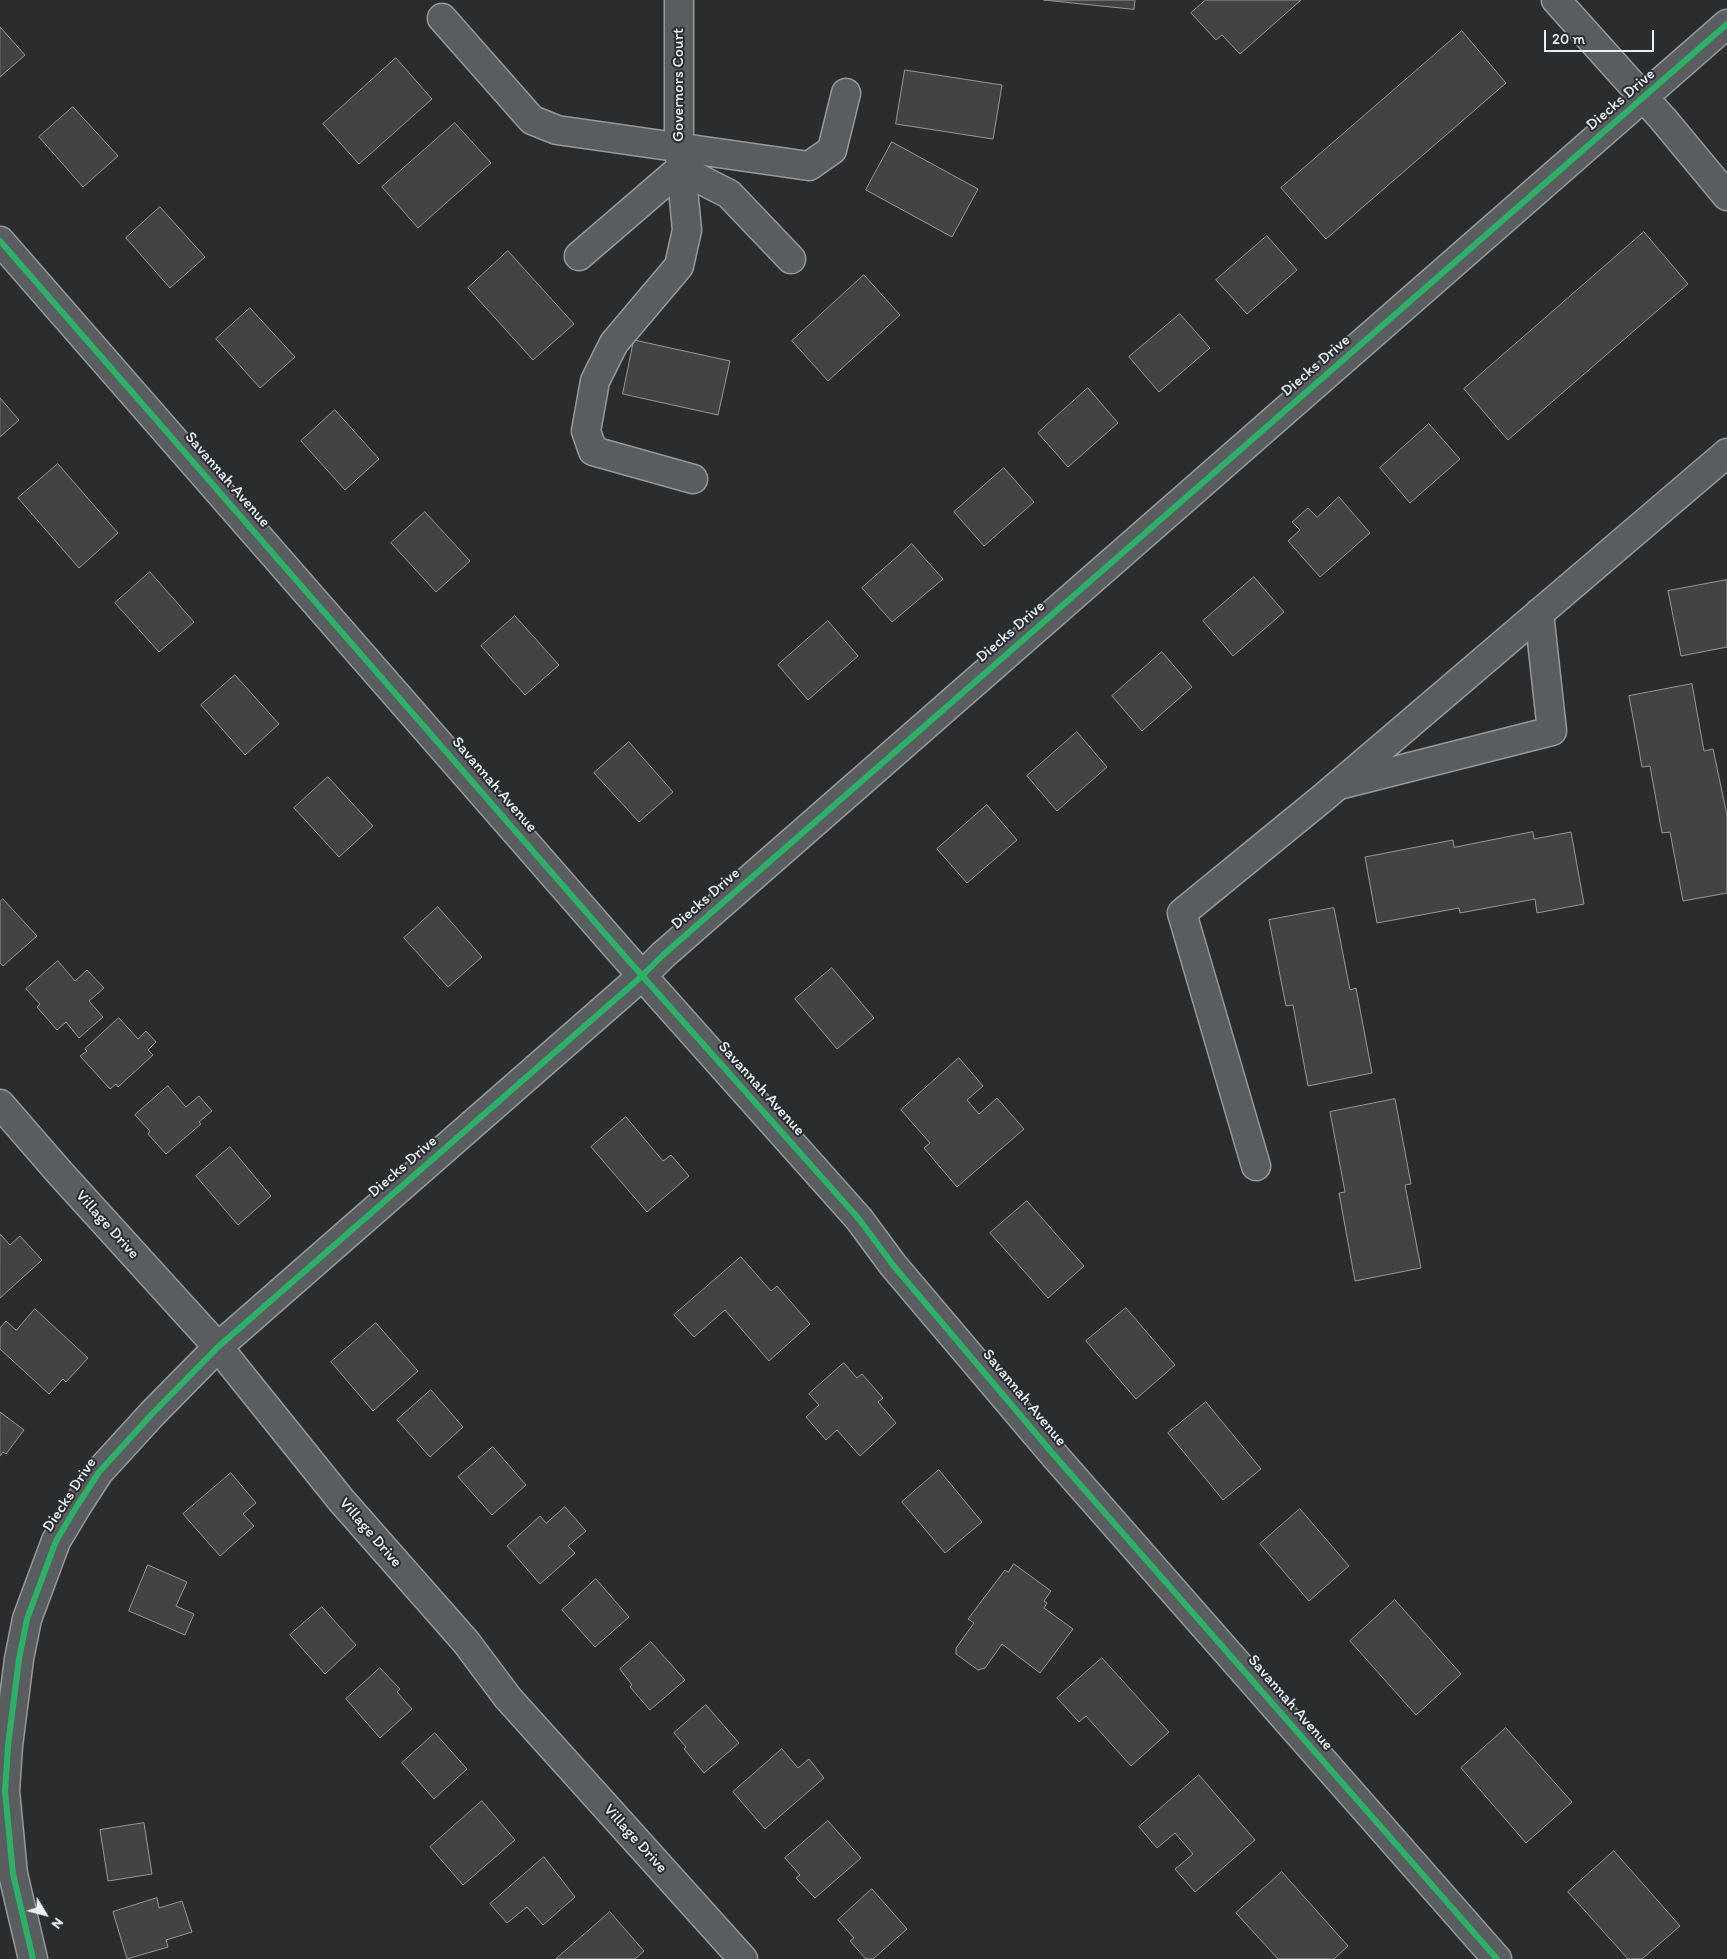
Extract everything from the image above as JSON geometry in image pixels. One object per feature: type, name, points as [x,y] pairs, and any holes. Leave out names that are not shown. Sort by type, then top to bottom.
[{"type":"street","name":"Governors Court","points":[[679,0],[680,159],[687,230],[679,266],[614,343],[596,381],[586,431],[593,451],[693,479]]},
{"type":"street","points":[[1556,0],[1727,196]]},
{"type":"street","points":[[442,18],[532,120],[557,130],[680,159],[809,166],[832,150],[846,93]]},
{"type":"street","name":"Diecks Drive","points":[[32,1959],[13,1874],[5,1791],[8,1746],[19,1659],[27,1619],[56,1541],[99,1472],[152,1414],[218,1347],[642,976],[670,948],[1644,99],[1727,24]]},
{"type":"street","points":[[579,256],[680,159]]},
{"type":"street","points":[[680,159],[728,194],[791,259]]},
{"type":"street","name":"Savannah Avenue","points":[[0,241],[642,976],[859,1219],[893,1265],[1060,1463],[1497,1959]]},
{"type":"street","points":[[1256,1166],[1182,913],[1338,785],[1727,453]]},
{"type":"street","points":[[1338,785],[1552,731],[1539,613]]},
{"type":"street","name":"Village Drive","points":[[0,1104],[218,1347],[342,1500],[466,1642],[508,1698],[743,1959]]},
{"type":"building","points":[[1044,0],[1135,0],[1134,9]]},
{"type":"building","points":[[1206,0],[1301,0],[1240,54],[1222,35],[1216,40],[1191,13]]},
{"type":"building","points":[[0,27],[25,55],[0,77]]},
{"type":"building","points":[[1462,31],[1506,83],[1326,239],[1281,188]]},
{"type":"building","points":[[396,58],[432,99],[359,164],[323,124]]},
{"type":"building","points":[[905,70],[1002,85],[993,139],[896,124]]},
{"type":"building","points":[[73,107],[118,156],[83,187],[39,137]]},
{"type":"building","points":[[455,123],[491,163],[418,228],[382,187]]},
{"type":"building","points":[[892,142],[978,189],[952,237],[866,190]]},
{"type":"building","points":[[160,207],[205,257],[170,288],[126,238]]},
{"type":"building","points":[[1644,232],[1688,284],[1508,440],[1464,389]]},
{"type":"building","points":[[1267,236],[1297,270],[1247,314],[1216,280]]},
{"type":"building","points":[[508,251],[574,324],[533,360],[468,288]]},
{"type":"building","points":[[864,275],[900,315],[828,381],[792,341]]},
{"type":"building","points":[[250,308],[295,357],[260,388],[216,339]]},
{"type":"building","points":[[1180,314],[1210,348],[1159,392],[1129,357]]},
{"type":"building","points":[[634,340],[730,361],[718,415],[623,394]]},
{"type":"building","points":[[1088,388],[1118,423],[1068,467],[1038,433]]},
{"type":"building","points":[[0,398],[19,420],[0,437]]},
{"type":"building","points":[[335,410],[379,459],[345,490],[301,441]]},
{"type":"building","points":[[1429,424],[1460,459],[1410,503],[1380,468]]},
{"type":"building","points":[[58,464],[118,533],[79,568],[18,498]]},
{"type":"building","points":[[1004,468],[1034,502],[984,546],[954,512]]},
{"type":"building","points":[[1339,497],[1370,533],[1320,577],[1288,541],[1300,530],[1292,522],[1308,508],[1317,517]]},
{"type":"building","points":[[425,512],[470,561],[436,592],[391,543]]},
{"type":"building","points":[[912,544],[943,579],[892,622],[862,588]]},
{"type":"building","points":[[150,572],[194,622],[159,652],[115,603]]},
{"type":"building","points":[[1254,577],[1284,612],[1233,656],[1203,621]]},
{"type":"building","points":[[1727,580],[1727,647],[1681,656],[1668,591]]},
{"type":"building","points":[[515,616],[559,665],[525,695],[481,646]]},
{"type":"building","points":[[828,621],[858,656],[808,700],[778,665]]},
{"type":"building","points":[[1162,652],[1192,687],[1142,731],[1112,696]]},
{"type":"building","points":[[235,675],[279,724],[245,755],[201,705]]},
{"type":"building","points":[[1692,684],[1704,751],[1713,749],[1727,815],[1727,893],[1683,901],[1670,832],[1662,833],[1650,766],[1642,767],[1629,696]]},
{"type":"building","points":[[1077,732],[1107,767],[1057,811],[1027,776]]},
{"type":"building","points":[[629,742],[673,792],[639,822],[594,773]]},
{"type":"building","points":[[328,777],[373,826],[339,857],[294,808]]},
{"type":"building","points":[[987,805],[1017,840],[967,883],[937,849]]},
{"type":"building","points":[[1533,832],[1534,839],[1571,832],[1584,904],[1537,913],[1535,899],[1460,913],[1459,908],[1377,923],[1365,857],[1453,840],[1454,847]]},
{"type":"building","points":[[3,899],[37,936],[3,966],[0,963],[0,902]]},
{"type":"building","points":[[438,907],[482,957],[448,987],[404,938]]},
{"type":"building","points":[[1334,908],[1350,990],[1356,988],[1372,1073],[1308,1086],[1293,1005],[1286,1006],[1269,920]]},
{"type":"building","points":[[58,961],[75,981],[87,970],[104,988],[89,1001],[103,1017],[79,1038],[66,1022],[57,1030],[37,1007],[40,1004],[26,989]]},
{"type":"building","points":[[832,968],[874,1018],[837,1049],[795,999]]},
{"type":"building","points":[[119,1018],[138,1039],[146,1031],[156,1042],[148,1050],[153,1055],[118,1087],[116,1084],[110,1089],[80,1056],[87,1051],[85,1049]]},
{"type":"building","points":[[959,1058],[983,1086],[967,1100],[979,1114],[997,1098],[1024,1129],[957,1187],[924,1148],[930,1143],[901,1110]]},
{"type":"building","points":[[168,1086],[186,1107],[199,1096],[212,1111],[199,1122],[201,1124],[166,1154],[148,1134],[150,1131],[135,1115]]},
{"type":"building","points":[[1395,1099],[1411,1184],[1405,1185],[1421,1268],[1355,1281],[1339,1193],[1345,1192],[1330,1112]]},
{"type":"building","points":[[626,1117],[663,1161],[671,1155],[689,1176],[647,1212],[591,1147]]},
{"type":"building","points":[[230,1147],[271,1196],[238,1225],[196,1176]]},
{"type":"building","points":[[1027,1201],[1084,1266],[1048,1298],[990,1233]]},
{"type":"building","points":[[0,1234],[10,1245],[20,1236],[42,1260],[0,1298]]},
{"type":"building","points":[[741,1257],[771,1291],[777,1286],[810,1324],[769,1361],[725,1310],[694,1337],[674,1315]]},
{"type":"building","points":[[1126,1308],[1175,1365],[1136,1399],[1086,1341]]},
{"type":"building","points":[[35,1309],[88,1358],[66,1382],[63,1379],[49,1394],[0,1349],[0,1328],[6,1321],[16,1330]]},
{"type":"building","points":[[376,1323],[418,1371],[373,1411],[331,1362]]},
{"type":"building","points":[[844,1363],[857,1378],[862,1374],[883,1398],[878,1402],[896,1423],[860,1456],[837,1430],[826,1440],[806,1417],[819,1405],[809,1394]]},
{"type":"building","points":[[431,1390],[463,1427],[430,1457],[397,1420]]},
{"type":"building","points":[[1206,1402],[1261,1469],[1223,1500],[1168,1433]]},
{"type":"building","points":[[0,1412],[24,1430],[6,1454],[3,1452],[0,1456]]},
{"type":"building","points":[[493,1447],[526,1485],[492,1515],[458,1477]]},
{"type":"building","points":[[939,1470],[982,1522],[945,1553],[902,1502]]},
{"type":"building","points":[[231,1473],[256,1503],[243,1514],[254,1526],[220,1556],[183,1514]]},
{"type":"building","points":[[565,1507],[586,1531],[568,1546],[575,1553],[540,1584],[507,1546],[540,1516],[546,1523]]},
{"type":"building","points":[[1300,1509],[1349,1566],[1309,1601],[1260,1544]]},
{"type":"building","points":[[1014,1564],[1051,1591],[1044,1601],[1047,1603],[1044,1608],[1073,1629],[1040,1673],[1002,1644],[985,1668],[978,1670],[956,1654],[956,1648],[974,1623],[968,1619],[1005,1570],[1008,1572]]},
{"type":"building","points":[[148,1565],[187,1582],[176,1606],[194,1614],[185,1635],[129,1611]]},
{"type":"building","points":[[596,1579],[629,1617],[595,1647],[562,1610]]},
{"type":"building","points":[[1395,1600],[1461,1674],[1416,1715],[1350,1641]]},
{"type":"building","points":[[322,1607],[356,1645],[325,1674],[290,1635]]},
{"type":"building","points":[[651,1642],[685,1680],[650,1710],[630,1687],[632,1685],[620,1669]]},
{"type":"building","points":[[1102,1658],[1169,1732],[1131,1766],[1086,1716],[1079,1722],[1057,1698]]},
{"type":"building","points":[[380,1668],[400,1689],[397,1692],[412,1709],[380,1738],[346,1699]]},
{"type":"building","points":[[706,1705],[739,1743],[704,1773],[684,1749],[686,1747],[674,1733]]},
{"type":"building","points":[[1506,1728],[1572,1802],[1526,1843],[1461,1768]]},
{"type":"building","points":[[435,1733],[467,1769],[434,1799],[402,1763]]},
{"type":"building","points":[[782,1749],[798,1768],[809,1759],[824,1778],[765,1829],[733,1792]]},
{"type":"building","points":[[1199,1775],[1255,1840],[1195,1892],[1175,1869],[1193,1854],[1175,1833],[1157,1848],[1139,1827]]},
{"type":"building","points":[[482,1801],[515,1840],[463,1885],[430,1847]]},
{"type":"building","points":[[828,1821],[861,1858],[815,1898],[796,1878],[800,1875],[785,1858]]},
{"type":"building","points":[[144,1823],[152,1874],[108,1881],[100,1830]]},
{"type":"building","points":[[1614,1851],[1680,1926],[1642,1959],[1628,1959],[1568,1892]]},
{"type":"building","points":[[544,1857],[575,1897],[543,1925],[527,1907],[507,1923],[490,1904]]},
{"type":"building","points":[[1282,1872],[1348,1946],[1334,1959],[1278,1959],[1236,1913]]},
{"type":"building","points":[[872,1889],[907,1929],[873,1959],[866,1959],[850,1941],[854,1938],[838,1920]]},
{"type":"building","points":[[157,1898],[159,1908],[182,1901],[192,1932],[166,1940],[168,1947],[127,1959],[113,1912]]},
{"type":"building","points":[[610,1912],[644,1951],[635,1959],[556,1959]]},
{"type":"cycle path","points":[[33,1959],[13,1874],[5,1791],[8,1746],[19,1659],[27,1619],[56,1541],[99,1472],[152,1414],[218,1347],[1727,24]]},
{"type":"cycle path","points":[[0,241],[621,952],[859,1219],[893,1265],[1054,1455],[1497,1959]]}]
